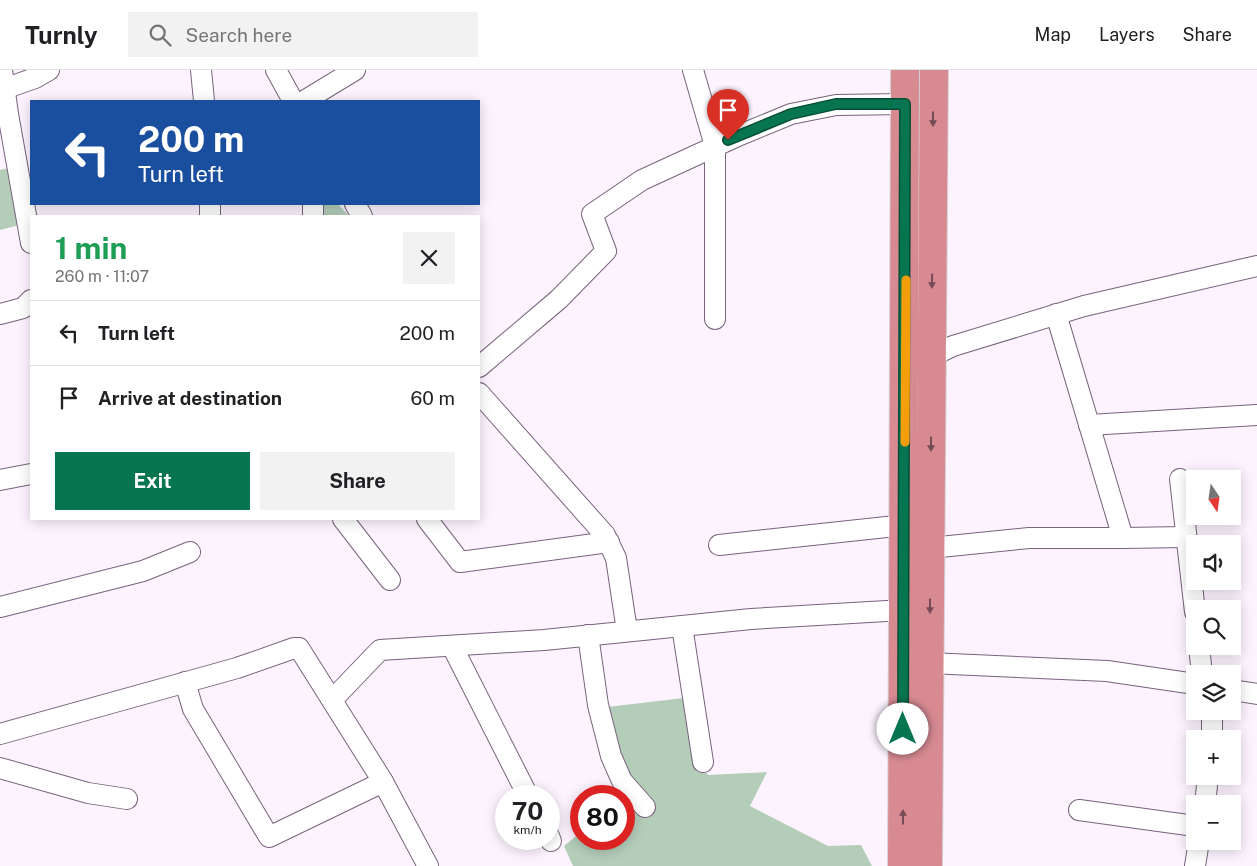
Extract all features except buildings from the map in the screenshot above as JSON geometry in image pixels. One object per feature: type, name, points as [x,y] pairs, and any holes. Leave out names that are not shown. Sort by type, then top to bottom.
[{"type":"highway","points":[[902,866],[905,70]]},
{"type":"highway","points":[[928,866],[934,70]]},
{"type":"street","points":[[30,237],[3,79],[35,78],[49,70]]},
{"type":"street","points":[[201,70],[204,100]]},
{"type":"street","points":[[276,70],[292,100]]},
{"type":"street","points":[[306,100],[355,70]]},
{"type":"street","points":[[693,70],[715,146],[715,319]]},
{"type":"street","points":[[480,366],[559,299],[606,251],[592,214],[642,180],[715,146],[791,114],[836,104],[905,104]]},
{"type":"street","points":[[932,356],[953,346],[1084,306],[1257,266]]},
{"type":"street","points":[[0,314],[23,308],[30,301]]},
{"type":"street","points":[[1056,314],[1122,538]]},
{"type":"street","points":[[480,394],[605,535],[616,558],[627,631]]},
{"type":"street","points":[[1089,425],[1257,415]]},
{"type":"street","points":[[0,480],[30,474]]},
{"type":"street","points":[[930,548],[1029,538],[1186,536],[1180,479]]},
{"type":"street","points":[[344,520],[390,580]]},
{"type":"street","points":[[428,520],[460,562],[609,542]]},
{"type":"street","points":[[719,545],[904,525]]},
{"type":"street","points":[[0,608],[143,571],[190,552]]},
{"type":"street","points":[[332,700],[380,650],[588,635],[751,618],[904,610]]},
{"type":"street","points":[[682,626],[703,762]]},
{"type":"street","points":[[588,635],[598,705],[611,756],[622,782],[645,807]]},
{"type":"street","points":[[452,646],[522,785]]},
{"type":"street","points":[[0,734],[237,668],[294,648],[299,648],[383,782],[424,864]]},
{"type":"street","points":[[929,663],[1107,671],[1186,683]]},
{"type":"street","points":[[185,682],[192,709],[269,837],[383,782]]},
{"type":"street","points":[[1241,691],[1257,694]]},
{"type":"street","points":[[0,768],[88,793],[127,799]]},
{"type":"street","points":[[1079,810],[1186,825]]},
{"type":"street","points":[[1194,866],[1197,850]]},
{"type":"green space","points":[[9,168],[19,225],[0,230],[0,170]]},
{"type":"green space","points":[[322,205],[339,205],[348,215],[321,215]]},
{"type":"green space","points":[[684,698],[693,755],[708,775],[767,772],[750,806],[828,846],[861,845],[872,866],[573,866],[564,846],[570,841],[570,850],[635,850],[635,787],[637,785],[623,766],[607,707]]},
{"type":"slow traffic","points":[[905,442],[906,280]]},
{"type":"route","points":[[728,140],[791,114],[836,104],[905,104],[903,729]]}]
